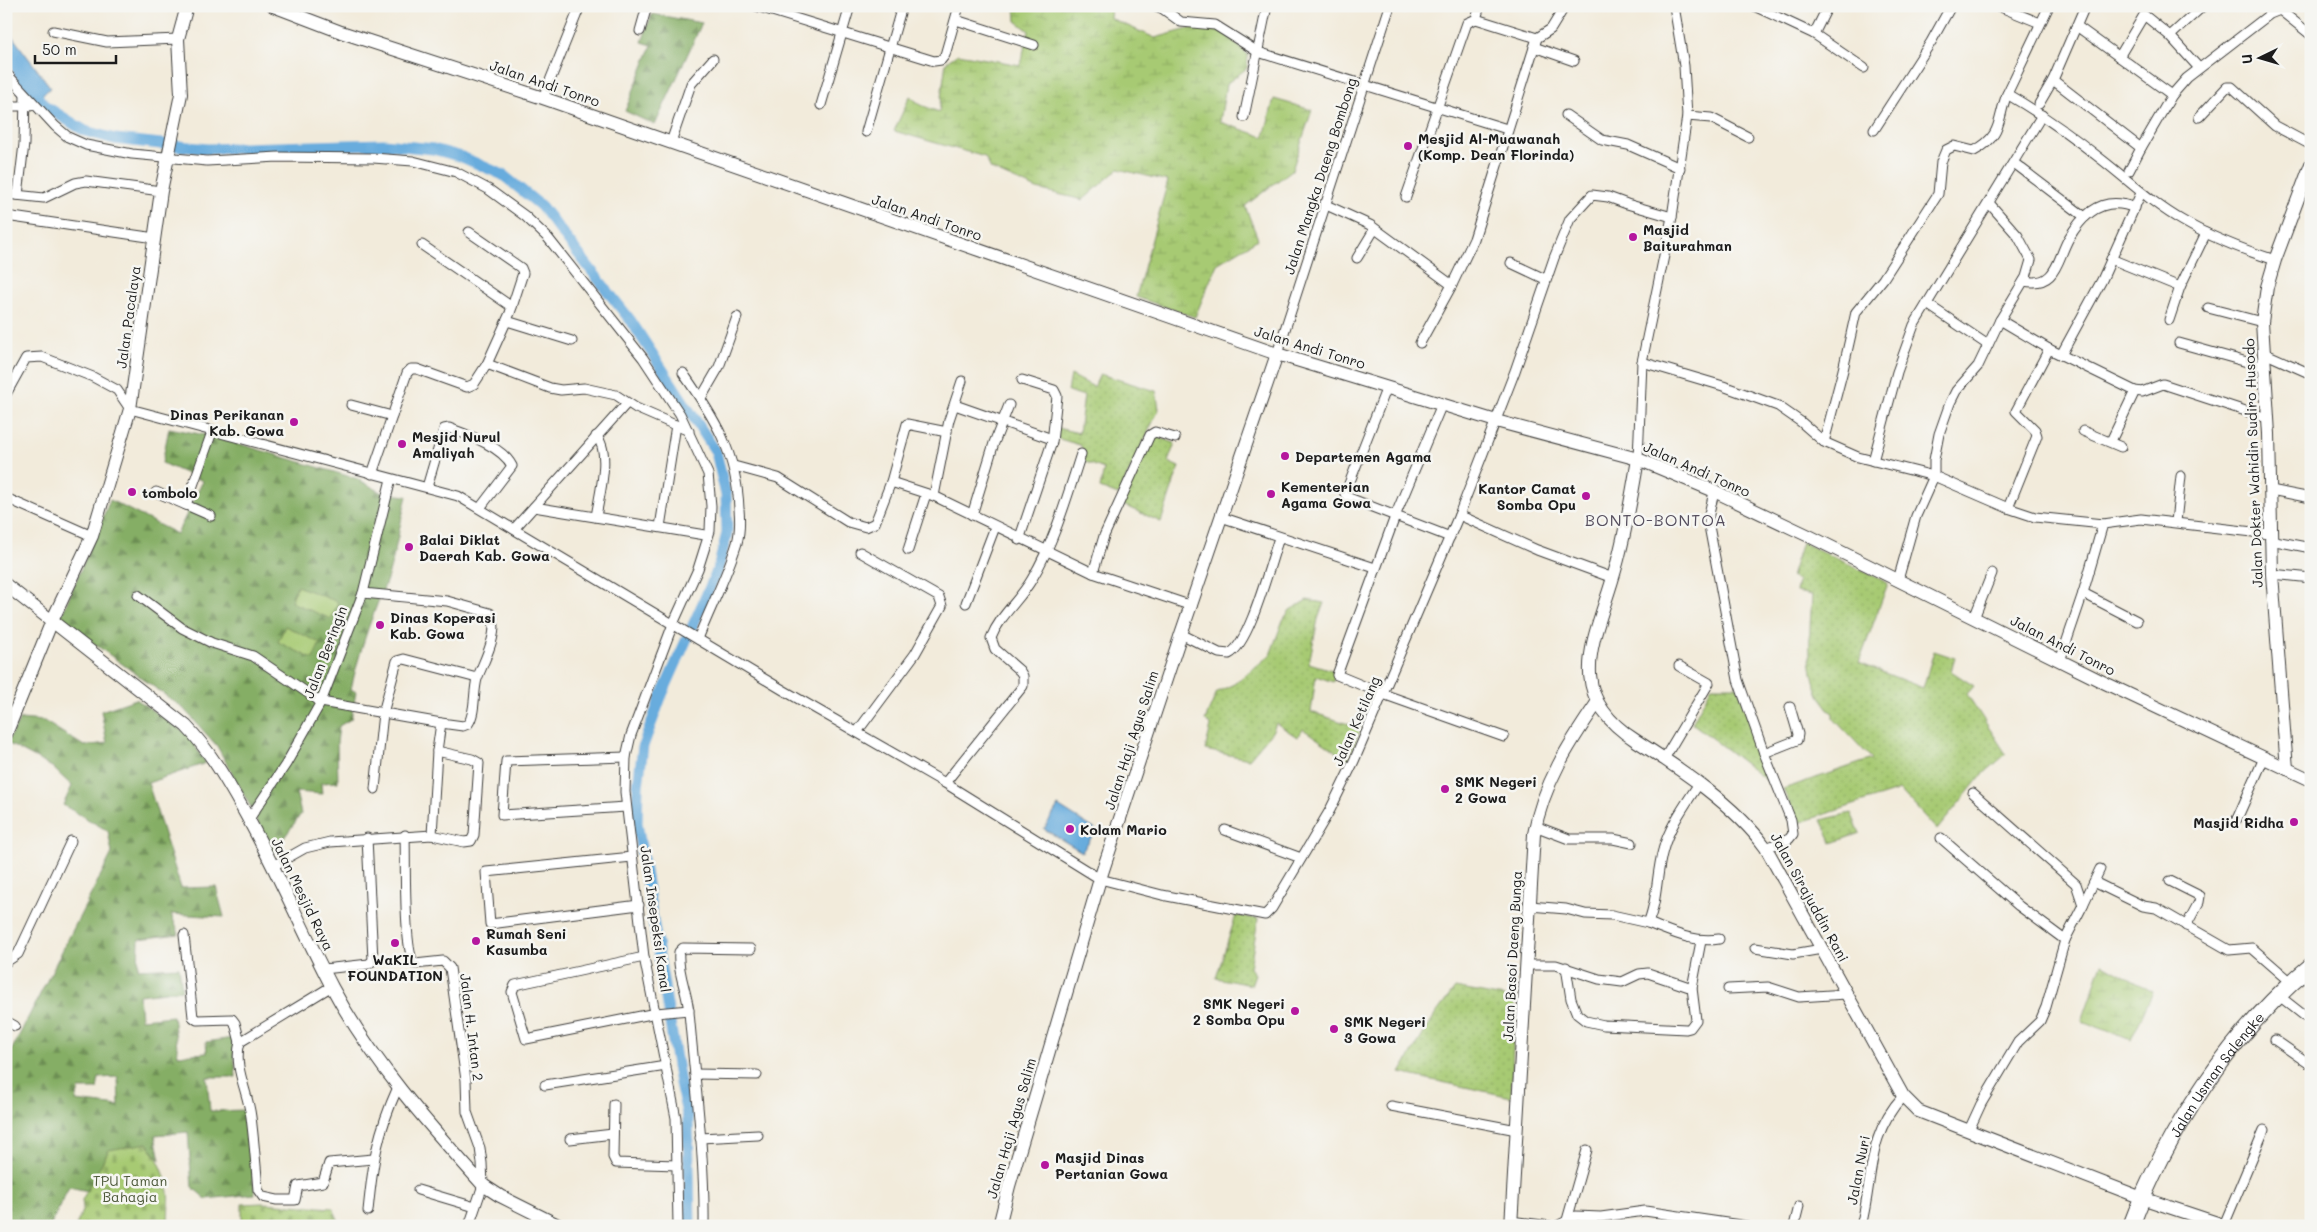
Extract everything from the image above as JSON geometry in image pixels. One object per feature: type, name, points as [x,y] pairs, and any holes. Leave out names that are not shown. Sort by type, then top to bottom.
[{"type":"highway","name":"Jalan Usman Salengke","points":[[2132,1226],[2142,1198],[2198,1093],[2278,996],[2291,982],[2311,966]]},
{"type":"street","name":"Jalan Pacalaya","points":[[6,734],[52,622],[92,536],[130,409],[161,191],[181,94],[178,39],[187,6]]},
{"type":"street","name":"Jalan Andi Tonro","points":[[273,6],[341,32],[543,98],[1277,354],[1496,421],[1638,459],[1714,492],[2311,780]]},
{"type":"street","points":[[543,98],[580,6]]},
{"type":"street","points":[[640,31],[648,6]]},
{"type":"street","points":[[756,6],[842,31],[934,61],[941,60],[945,55],[959,6]]},
{"type":"street","points":[[821,106],[850,6]]},
{"type":"street","points":[[866,132],[902,6]]},
{"type":"street","points":[[1156,6],[1181,22],[1215,25],[1258,52],[1507,129]]},
{"type":"street","points":[[1244,117],[1267,6]]},
{"type":"street","name":"Jalan Mangka Daeng Bombong","points":[[1277,354],[1324,204],[1390,6]]},
{"type":"street","points":[[1476,19],[1480,6]]},
{"type":"street","points":[[1420,343],[1452,285],[1474,239],[1536,38],[1551,29],[1565,6]]},
{"type":"street","points":[[1638,459],[1642,362],[1672,217],[1687,116],[1684,66],[1674,6]]},
{"type":"street","points":[[1754,6],[1814,34],[1864,68]]},
{"type":"street","points":[[1814,34],[1828,6]]},
{"type":"street","points":[[1874,130],[1931,42],[1951,6]]},
{"type":"street","points":[[1998,6],[2040,23]]},
{"type":"street","points":[[1824,442],[1857,308],[1880,283],[1938,194],[1941,162],[1946,150],[1954,146],[1974,151],[1983,146],[2000,126],[2007,94],[2049,6]]},
{"type":"street","points":[[2039,104],[2053,80],[2078,27],[2084,6]]},
{"type":"street","points":[[2170,36],[2203,6]]},
{"type":"street","points":[[2129,171],[2172,95],[2199,68],[2270,14],[2280,8],[2311,35]]},
{"type":"street","points":[[2119,57],[2143,11],[2170,36],[2199,68]]},
{"type":"street","points":[[1406,197],[1467,23],[1476,19],[1536,38]]},
{"type":"street","points":[[956,20],[1034,44]]},
{"type":"street","points":[[2078,27],[2172,95]]},
{"type":"street","points":[[53,31],[107,42],[178,39]]},
{"type":"street","points":[[1534,48],[1574,61]]},
{"type":"street","points":[[670,142],[691,84],[713,59]]},
{"type":"street","name":"Jalan Insepeksi Kanal","points":[[6,73],[25,95],[30,106],[68,137],[80,143],[132,154],[169,148],[207,161],[278,157],[372,158],[413,161],[456,172],[488,189],[525,216],[548,238],[643,358],[680,414],[708,474],[711,506],[710,531],[698,569],[676,626],[631,734],[626,757],[626,807],[644,958],[676,1118],[678,1226]]},
{"type":"street","points":[[2053,80],[2141,148]]},
{"type":"street","points":[[2199,117],[2227,87],[2232,87],[2275,126],[2311,145]]},
{"type":"street","points":[[2007,94],[2042,115],[2142,193],[2183,221],[2206,233],[2275,260]]},
{"type":"street","points":[[6,106],[30,106],[18,195]]},
{"type":"street","points":[[1566,115],[1602,140],[1628,145],[1680,168]]},
{"type":"street","points":[[1873,461],[1899,364],[1914,325],[2042,115]]},
{"type":"street","points":[[1687,116],[1711,118],[1748,136]]},
{"type":"street","points":[[2014,163],[2085,217]]},
{"type":"street","name":"Jalan Dokter Wahidin Sudiro Husodo","points":[[2287,769],[2272,574],[2270,537],[2271,490],[2262,322],[2266,294],[2275,260],[2311,164]]},
{"type":"street","points":[[6,194],[44,198],[75,183],[86,181],[161,191]]},
{"type":"street","points":[[2061,354],[2082,319],[2142,193]]},
{"type":"street","name":"Jalan Ketilang","points":[[1100,879],[1162,895],[1260,915],[1265,915],[1272,908],[1338,794],[1383,694],[1459,515],[1496,421],[1545,278],[1570,219],[1589,196],[1608,196],[1627,204],[1672,217]]},
{"type":"street","points":[[2024,281],[2040,281],[2054,270],[2069,238],[2085,217],[2095,209],[2110,202],[2121,202],[2135,208]]},
{"type":"street","points":[[1898,580],[1916,516],[1934,476],[1934,460],[1939,434],[1950,403],[1956,391],[1978,366],[2000,320],[2024,281],[2031,263],[2030,257],[2018,236],[1989,203]]},
{"type":"street","points":[[1324,204],[1370,225],[1374,230],[1452,285]]},
{"type":"street","points":[[6,216],[155,238]]},
{"type":"street","points":[[1357,258],[1374,230]]},
{"type":"street","points":[[372,474],[406,373],[411,369],[416,369],[467,387],[474,384],[487,364],[507,321],[522,279],[521,268],[469,232]]},
{"type":"street","points":[[2169,320],[2180,287],[2206,233]]},
{"type":"street","points":[[422,245],[512,307]]},
{"type":"street","points":[[2111,259],[2180,287]]},
{"type":"street","points":[[1511,264],[1545,278]]},
{"type":"street","points":[[1927,304],[1988,345]]},
{"type":"street","points":[[2208,308],[2262,322]]},
{"type":"street","points":[[700,398],[717,372],[737,317]]},
{"type":"street","points":[[2000,320],[2049,349],[2135,391],[2142,392],[2163,384],[2267,418]]},
{"type":"street","points":[[507,321],[572,341]]},
{"type":"street","points":[[2179,343],[2264,367]]},
{"type":"street","points":[[2008,508],[2037,436],[2035,430],[2016,411],[2049,349]]},
{"type":"street","points":[[2264,353],[2311,374]]},
{"type":"street","name":"Jalan Haji Agus Salim","points":[[999,1226],[1009,1186],[1100,879],[1181,634],[1277,354]]},
{"type":"street","points":[[6,394],[26,358],[37,356],[106,383],[117,390],[130,409],[391,479],[427,486],[458,496],[696,638],[946,783],[1100,879]]},
{"type":"street","points":[[1642,362],[1723,386],[1778,406],[1801,422],[1824,442],[1844,452],[1934,476],[2008,508],[2035,517],[2103,524],[2140,519],[2176,522],[2270,537],[2311,548]]},
{"type":"street","points":[[487,364],[550,388],[561,390],[584,388],[616,395],[627,403],[689,431]]},
{"type":"street","points":[[683,373],[729,448],[738,490],[740,522],[737,542],[696,638]]},
{"type":"street","points":[[1019,540],[1052,439],[1057,394],[1054,390],[1022,380]]},
{"type":"street","points":[[908,550],[930,495],[962,381]]},
{"type":"street","points":[[1387,387],[1345,494],[1349,498],[1396,514],[1450,537]]},
{"type":"street","points":[[2111,441],[2135,391]]},
{"type":"street","points":[[514,529],[627,403]]},
{"type":"street","points":[[1442,404],[1375,568],[1337,675],[1383,694],[1504,738]]},
{"type":"street","points":[[351,405],[392,416]]},
{"type":"street","points":[[955,405],[1052,439]]},
{"type":"street","points":[[972,515],[1002,421],[1009,405]]},
{"type":"street","points":[[734,466],[778,478],[848,522],[866,528],[875,523],[891,482],[907,424],[947,432]]},
{"type":"street","points":[[660,527],[676,425]]},
{"type":"street","points":[[427,486],[444,429],[448,428],[476,438],[508,460],[512,466],[480,508]]},
{"type":"street","points":[[2083,430],[2121,446]]},
{"type":"street","points":[[186,504],[212,432]]},
{"type":"street","points":[[1092,573],[1104,536],[1150,435],[1155,432],[1175,438]]},
{"type":"street","points":[[596,436],[602,442],[604,457],[596,517]]},
{"type":"street","points":[[946,783],[1023,686],[1024,676],[995,649],[990,638],[1006,611],[1020,598],[1047,552],[1081,454]]},
{"type":"street","name":"Jalan Sirajuddin Rani","points":[[1638,459],[1623,542],[1596,632],[1590,662],[1590,684],[1596,703],[1606,717],[1621,731],[1664,759],[1741,818],[1766,848],[1903,1096],[1918,1111],[2142,1198],[2225,1225]]},
{"type":"street","points":[[2176,522],[2181,476]]},
{"type":"street","name":"Jalan Beringin","points":[[249,819],[286,764],[321,702],[363,592],[391,479]]},
{"type":"street","points":[[891,482],[930,495],[1019,540],[1092,573],[1192,606]]},
{"type":"street","points":[[2271,490],[2311,498]]},
{"type":"street","points":[[156,492],[211,516]]},
{"type":"street","points":[[1714,492],[1709,514],[1709,526],[1725,620],[1738,680],[1794,831],[1789,839],[1766,848]]},
{"type":"street","points":[[6,498],[92,536]]},
{"type":"street","points":[[534,507],[705,535]]},
{"type":"street","points":[[1459,515],[1537,550],[1613,578]]},
{"type":"street","points":[[1221,517],[1279,538],[1375,568]]},
{"type":"street","points":[[2060,660],[2084,593],[2103,524]]},
{"type":"street","points":[[966,604],[994,527]]},
{"type":"street","points":[[1181,634],[1224,654],[1229,654],[1237,648],[1248,633],[1279,538]]},
{"type":"street","points":[[857,732],[915,654],[942,606],[939,597],[860,552]]},
{"type":"street","points":[[1974,618],[1992,573]]},
{"type":"street","points":[[2272,574],[2311,578]]},
{"type":"street","name":"Jalan Mesjid Raya","points":[[6,585],[186,726],[208,751],[249,819],[332,986],[354,1025],[398,1087],[483,1185],[500,1196],[560,1226]]},
{"type":"street","points":[[138,595],[182,628],[212,643],[253,656],[321,702],[441,723],[463,726],[469,723],[478,678],[488,654],[491,640],[494,623],[490,613],[447,601],[363,592]]},
{"type":"street","points":[[2084,593],[2137,622]]},
{"type":"street","points":[[375,789],[382,712],[398,660],[478,678]]},
{"type":"street","points":[[1664,759],[1709,683],[1679,666]]},
{"type":"street","name":"Jalan Basoi Daeng Bunga","points":[[1511,1224],[1535,826],[1545,791],[1568,747],[1596,703]]},
{"type":"street","points":[[1764,753],[1797,740],[1798,734],[1790,707]]},
{"type":"street","points":[[432,835],[437,751],[441,723]]},
{"type":"street","points":[[273,866],[306,848],[330,842],[405,835],[432,835],[464,842],[473,839],[479,766],[472,759],[437,751]]},
{"type":"street","points":[[626,757],[506,761],[502,815],[626,807]]},
{"type":"street","points":[[2237,819],[2264,758]]},
{"type":"street","points":[[1648,923],[1656,896],[1663,849],[1684,807],[1698,785]]},
{"type":"street","points":[[1973,793],[2072,878],[2079,889],[2083,905]]},
{"type":"street","points":[[1535,826],[1574,840],[1613,839],[1632,843]]},
{"type":"street","points":[[1226,830],[1301,858]]},
{"type":"street","name":"Jalan H. Intan 2","points":[[405,835],[406,922],[410,958],[415,964],[443,962],[450,968],[466,1080],[467,1112],[480,1148],[483,1185]]},
{"type":"street","points":[[324,969],[369,964],[373,960],[367,838]]},
{"type":"street","points":[[1941,838],[2019,906],[2065,940]]},
{"type":"street","points":[[6,962],[18,954],[71,841]]},
{"type":"street","points":[[632,857],[486,872],[490,924],[639,905]]},
{"type":"street","points":[[1969,1130],[1981,1104],[2018,1042],[2040,1021],[2046,1007],[2065,940],[2100,869]]},
{"type":"street","points":[[2170,881],[2200,896],[2200,902],[2186,926]]},
{"type":"street","points":[[2094,882],[2143,906],[2156,908],[2229,950],[2252,948],[2291,982]]},
{"type":"street","points":[[1530,906],[1566,909],[1585,914],[1612,915],[1648,923],[1701,941],[1719,939]]},
{"type":"street","points":[[184,935],[193,1018],[197,1020],[232,1019],[235,1023],[240,1042],[237,1055],[238,1065],[251,1116],[258,1190],[263,1197],[269,1200],[295,1200],[298,1186],[322,1182],[329,1163],[373,1159]]},
{"type":"street","points":[[1566,967],[1570,999],[1577,1014],[1586,1021],[1604,1025],[1690,1028],[1696,1020],[1692,988],[1701,941]]},
{"type":"street","points":[[704,1226],[695,1074],[678,956],[680,949],[751,948]]},
{"type":"street","points":[[1755,948],[1793,954],[1822,949]]},
{"type":"street","points":[[644,958],[519,983],[513,987],[512,992],[525,1037],[528,1040],[656,1013],[687,1010]]},
{"type":"street","points":[[1527,965],[1566,967],[1579,974],[1622,982],[1639,974],[1648,973],[1692,988]]},
{"type":"street","points":[[240,1042],[332,986]]},
{"type":"street","points":[[1728,989],[1768,987],[1800,997],[1846,994]]},
{"type":"street","points":[[2278,996],[2311,1021]]},
{"type":"street","points":[[6,1021],[15,1026]]},
{"type":"street","points":[[2276,1040],[2311,1065]]},
{"type":"street","points":[[544,1085],[666,1066]]},
{"type":"street","points":[[695,1074],[758,1075]]},
{"type":"street","points":[[368,1211],[373,1159],[385,1115],[398,1087]]},
{"type":"street","name":"Jalan Nuri","points":[[1861,1226],[1873,1150],[1885,1118],[1903,1096]]},
{"type":"street","points":[[614,1104],[613,1158],[616,1163],[677,1166]]},
{"type":"street","points":[[1391,1106],[1517,1130]]},
{"type":"street","points":[[2225,1225],[2264,1130]]},
{"type":"street","points":[[570,1139],[613,1134]]},
{"type":"street","points":[[700,1138],[758,1135]]},
{"type":"street","points":[[1567,1220],[1587,1150]]},
{"type":"street","points":[[469,1226],[483,1185]]},
{"type":"street","points":[[418,1190],[475,1207]]},
{"type":"street","points":[[1794,1226],[1799,1206]]},
{"type":"street","points":[[1557,1226],[1576,1216],[1601,1217],[1645,1211],[1728,1225],[1747,1226]]},
{"type":"street","points":[[1511,1224],[1550,1226]]},
{"type":"green space","points":[[1015,6],[1111,6],[1110,18],[1155,38],[1214,22],[1248,55],[1247,68],[1226,84],[1220,122],[1264,137],[1274,99],[1312,110],[1292,170],[1245,206],[1258,239],[1217,264],[1195,317],[1136,297],[1168,181],[1118,169],[1083,200],[1037,189],[991,169],[985,157],[894,131],[910,96],[921,105],[939,112],[946,62],[958,54],[1020,65],[1029,31],[1016,21]]},
{"type":"green space","points":[[652,14],[702,23],[655,125],[625,111],[652,45],[642,42]]},
{"type":"green space","points":[[1100,374],[1156,391],[1159,409],[1118,495],[1100,488],[1104,469],[1083,461],[1085,452],[1080,445],[1056,438],[1057,428],[1079,433],[1084,396],[1068,391],[1071,375],[1094,387]]},
{"type":"green space","points":[[169,428],[216,437],[358,479],[382,493],[407,496],[391,567],[369,627],[354,676],[351,689],[356,692],[351,719],[339,726],[337,743],[338,782],[321,783],[322,794],[296,792],[301,814],[281,842],[280,849],[272,853],[249,804],[217,746],[183,708],[60,619],[110,500],[177,534],[203,481],[162,463]]},
{"type":"green space","points":[[1153,436],[1175,443],[1168,462],[1179,467],[1161,522],[1123,505],[1129,487]]},
{"type":"green space","points":[[1802,542],[1888,583],[1859,663],[1923,688],[1934,651],[1955,658],[1951,671],[1974,686],[1967,694],[2006,754],[1980,777],[1937,830],[1900,790],[1798,823],[1783,789],[1872,759],[1833,718],[1833,714],[1823,702],[1816,689],[1810,658],[1812,595],[1796,592],[1798,581],[1791,577]]},
{"type":"green space","points":[[297,586],[338,602],[331,619],[291,602]]},
{"type":"green space","points":[[1307,600],[1324,603],[1318,619],[1309,663],[1335,671],[1333,682],[1316,676],[1311,712],[1361,728],[1348,760],[1303,729],[1297,737],[1276,723],[1272,732],[1249,759],[1205,750],[1211,726],[1205,720],[1217,692],[1234,684],[1270,655],[1283,620],[1290,610]]},
{"type":"green space","points":[[285,626],[320,643],[313,659],[278,642]]},
{"type":"green space","points":[[1712,686],[1738,686],[1770,783],[1692,723]]},
{"type":"green space","points":[[136,699],[188,735],[206,763],[148,783],[181,888],[216,887],[224,917],[171,914],[179,934],[139,939],[138,969],[179,967],[182,990],[139,995],[141,1019],[173,1016],[178,1055],[207,1053],[206,1042],[233,1038],[236,1077],[207,1077],[210,1111],[246,1110],[255,1194],[206,1199],[192,1187],[188,1132],[155,1135],[160,1160],[146,1143],[88,1191],[69,1187],[50,1226],[6,1226],[6,1061],[112,853],[108,831],[63,805],[72,786],[52,767],[7,743],[20,719],[44,721],[84,746],[107,743],[101,711]],"holes":[[[118,1077],[119,1106],[76,1101],[79,1089],[97,1089],[99,1078]]]},
{"type":"green space","points":[[1851,813],[1860,833],[1832,843],[1821,820]]},
{"type":"green space","points":[[1236,915],[1258,919],[1250,968],[1255,974],[1251,985],[1216,978]]},
{"type":"green space","points":[[2102,963],[2153,992],[2131,1040],[2082,1021]]},
{"type":"green space","points":[[1455,988],[1515,999],[1511,1097],[1400,1073],[1435,1015]]},
{"type":"green space","name":"TPU Taman Bahagia","points":[[147,1143],[158,1161],[165,1179],[169,1198],[168,1219],[181,1226],[76,1226],[83,1208],[82,1200],[109,1150]]},
{"type":"green space","points":[[262,1203],[333,1208],[341,1226],[242,1226],[242,1204]]},
{"type":"water","points":[[6,28],[51,88],[41,95],[6,54]]},
{"type":"water","name":"Kolam Mario","points":[[1058,806],[1096,830],[1082,852],[1044,829]]},
{"type":"waterway","points":[[6,48],[20,74],[45,106],[85,131],[115,139],[207,149],[384,144],[433,149],[462,157],[503,175],[541,206],[631,321],[716,452],[726,495],[727,533],[718,569],[661,697],[643,746],[638,786],[637,823],[680,1083],[688,1118],[690,1226]]},
{"type":"place","name":"Mesjid Al-Muawanah (Komp. Dean Florinda)","points":[[1408,146]]},
{"type":"place","name":"Masjid Baiturahman","points":[[1633,237]]},
{"type":"place","name":"Dinas Perikanan Kab. Gowa","points":[[294,422]]},
{"type":"place","name":"Mesjid Nurul Amaliyah","points":[[402,444]]},
{"type":"place","name":"Departemen Agama","points":[[1285,456]]},
{"type":"place","name":"tombolo","points":[[132,492]]},
{"type":"place","name":"Kementerian Agama Gowa","points":[[1271,494]]},
{"type":"place","name":"Kantor Camat Somba Opu","points":[[1586,496]]},
{"type":"place","name":"Balai Diklat Daerah Kab. Gowa","points":[[409,547]]},
{"type":"place","name":"Dinas Koperasi Kab. Gowa","points":[[380,625]]},
{"type":"place","name":"SMK Negeri 2 Gowa","points":[[1445,789]]},
{"type":"place","name":"Masjid Ridha","points":[[2294,822]]},
{"type":"place","name":"Kolam Mario","points":[[1070,829]]},
{"type":"place","name":"Rumah Seni Kasumba","points":[[476,941]]},
{"type":"place","name":"WaKIL FOUNDATI0N","points":[[395,943]]},
{"type":"place","name":"SMK Negeri 2 Somba Opu","points":[[1295,1011]]},
{"type":"place","name":"SMK Negeri 3 Gowa","points":[[1334,1029]]},
{"type":"place","name":"Masjid Dinas Pertanian Gowa","points":[[1045,1165]]},
{"type":"district","name":"BONTO-BONTOA","points":[[1656,519]]}]
